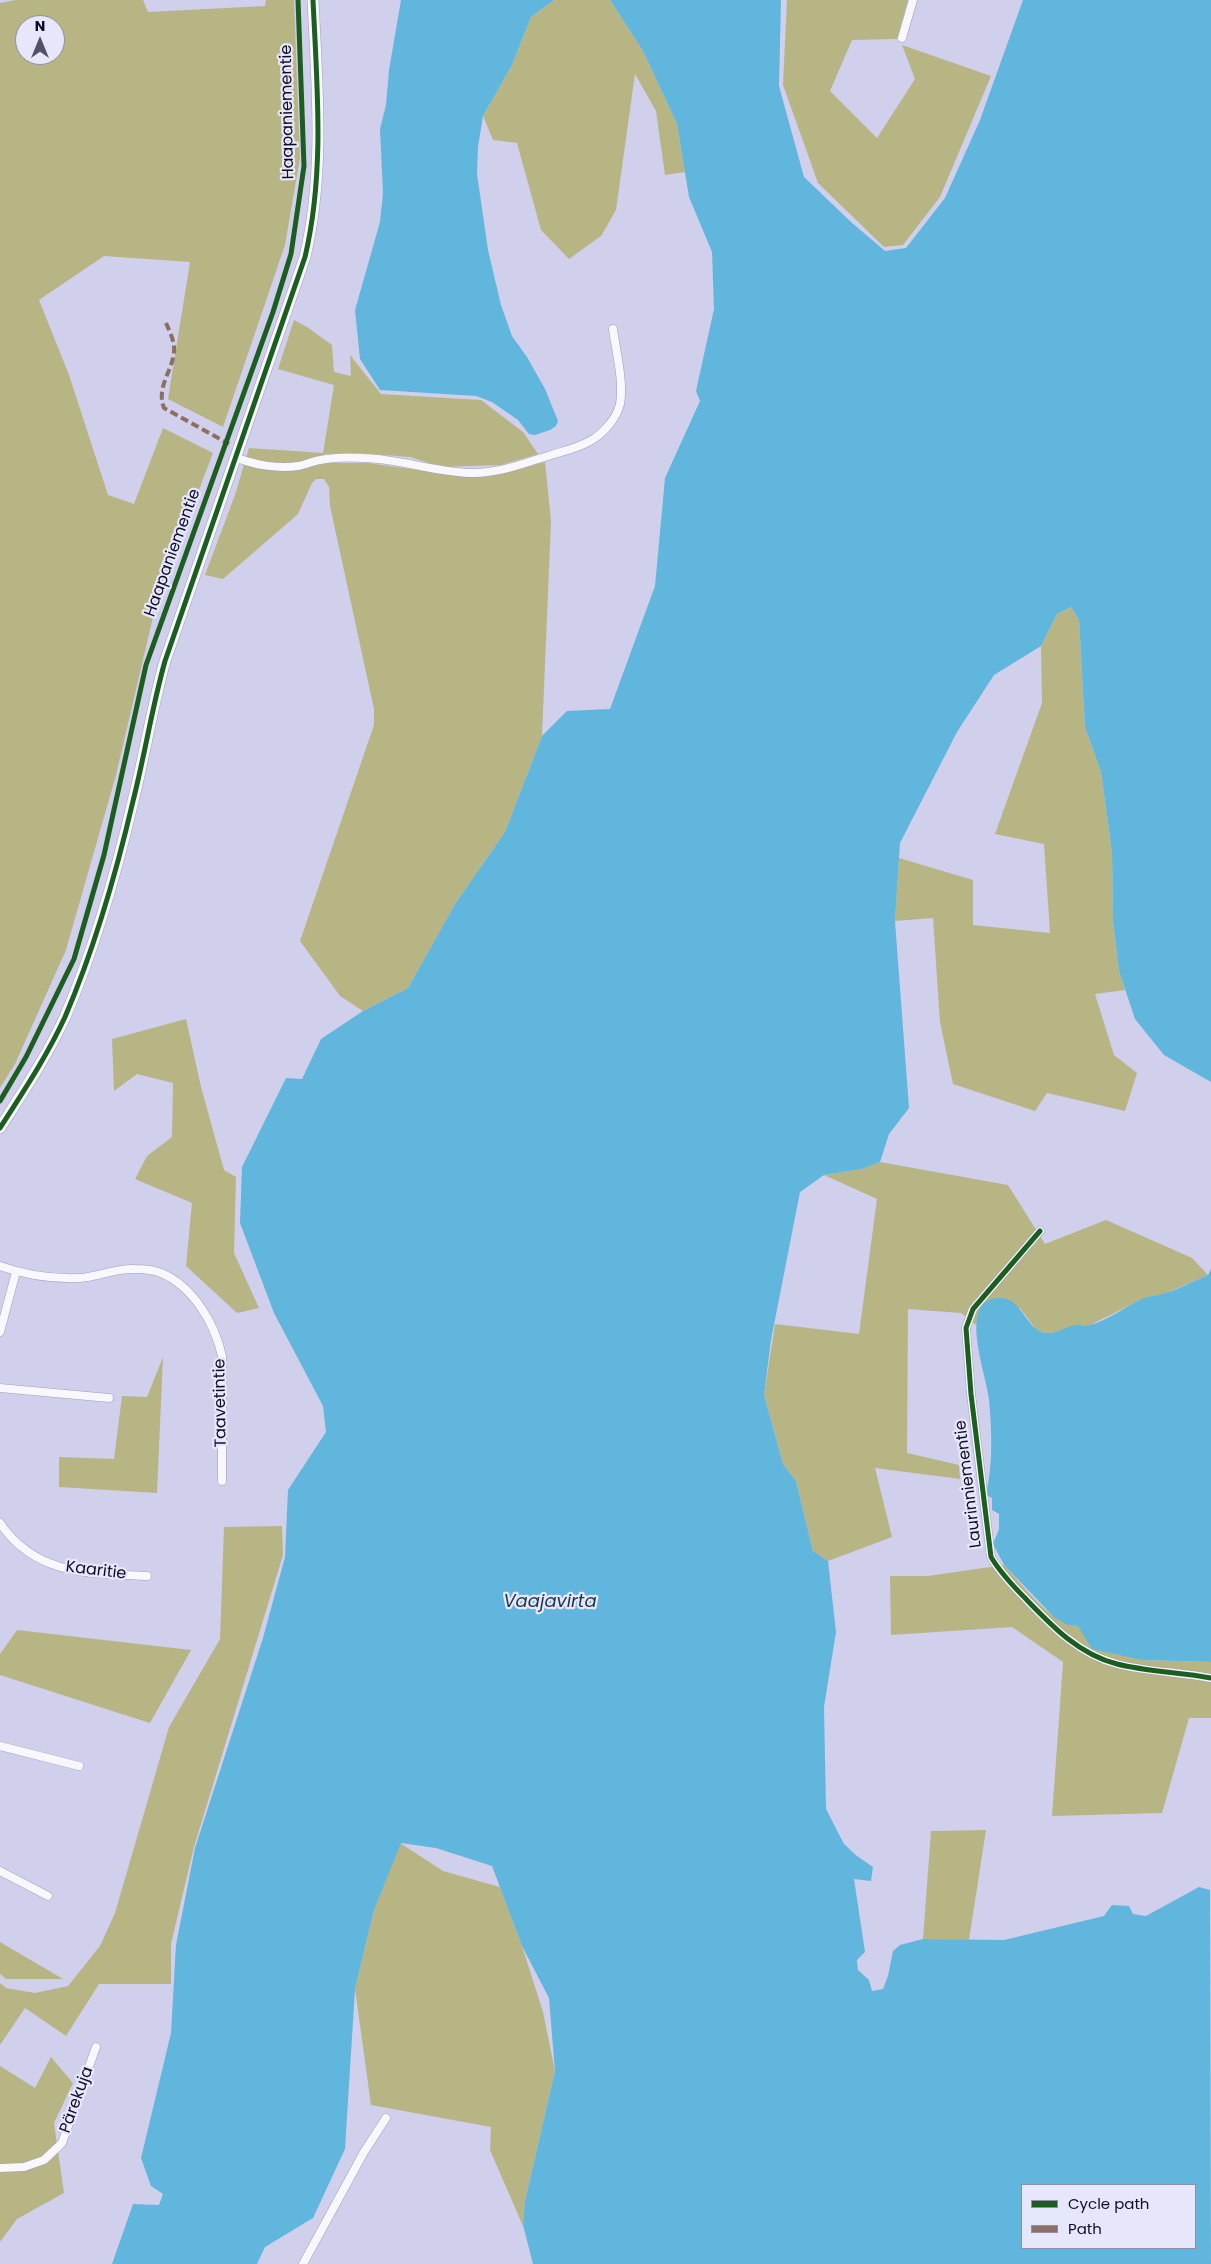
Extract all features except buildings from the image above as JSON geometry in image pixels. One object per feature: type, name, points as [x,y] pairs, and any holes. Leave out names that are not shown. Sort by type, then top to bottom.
[{"type":"street","name":"Haapaniementie","points":[[0,1128],[40,1066],[64,1018],[88,960],[134,800],[154,700],[165,661],[285,318],[311,232],[317,182],[319,117],[313,0]]},
{"type":"street","points":[[902,38],[912,0]]},
{"type":"street","points":[[235,457],[245,461],[280,467],[298,466],[334,457],[366,458],[470,473],[504,469],[575,447],[591,441],[598,435],[612,422],[618,410],[620,385],[613,329]]},
{"type":"street","name":"Laurinniementie","points":[[1040,1231],[973,1309],[966,1328],[971,1394],[991,1557],[1004,1576],[1057,1631],[1092,1654],[1114,1664],[1137,1669],[1211,1678]]},
{"type":"street","name":"Taavetintie","points":[[0,1266],[16,1272],[51,1278],[80,1278],[117,1270],[135,1269],[160,1272],[176,1281],[210,1320],[218,1338],[222,1356],[222,1481]]},
{"type":"street","points":[[0,1332],[16,1272]]},
{"type":"street","points":[[0,1388],[109,1398]]},
{"type":"street","name":"Kaaritie","points":[[0,1523],[29,1554],[48,1563],[74,1572],[147,1576]]},
{"type":"street","points":[[0,1746],[79,1766]]},
{"type":"street","points":[[0,1871],[48,1896]]},
{"type":"street","name":"Pärekuja","points":[[0,2168],[24,2167],[44,2160],[62,2143],[96,2047]]},
{"type":"street","points":[[303,2264],[364,2152],[386,2118]]},
{"type":"shaded area","points":[[16,0],[143,0],[148,12],[265,6],[266,0],[294,0],[300,158],[285,245],[223,427],[168,399],[190,262],[104,256],[39,300],[69,375],[108,495],[134,504],[163,428],[213,453],[157,600],[116,775],[66,950],[15,1064],[0,1088],[0,3]]},
{"type":"shaded area","points":[[554,0],[610,0],[643,51],[677,124],[685,172],[665,175],[656,111],[635,74],[616,210],[601,236],[569,259],[541,230],[517,143],[493,140],[483,116],[512,65],[531,17]]},
{"type":"shaded area","points":[[787,0],[908,0],[897,39],[852,40],[830,91],[877,138],[915,79],[902,45],[991,76],[940,197],[903,245],[884,247],[818,183],[783,85]]},
{"type":"shaded area","points":[[294,320],[332,345],[334,372],[351,376],[350,355],[381,394],[481,400],[523,432],[538,454],[501,465],[442,467],[410,457],[359,453],[324,454],[332,463],[368,463],[468,477],[505,473],[545,462],[551,521],[542,736],[505,832],[455,904],[408,988],[363,1011],[340,996],[300,941],[374,725],[374,709],[330,506],[329,487],[324,479],[316,479],[312,483],[298,514],[223,579],[205,575],[235,495],[249,448],[323,453],[334,385],[278,369]]},
{"type":"shaded area","points":[[1071,607],[1079,620],[1085,727],[1101,772],[1112,853],[1113,921],[1119,971],[1125,990],[1095,994],[1114,1055],[1137,1073],[1125,1111],[1047,1093],[1035,1111],[953,1084],[940,1022],[933,918],[895,921],[899,858],[973,880],[973,925],[1050,933],[1044,844],[995,834],[1042,703],[1041,646],[1057,614]]},
{"type":"shaded area","points":[[186,1019],[201,1087],[224,1170],[236,1177],[234,1253],[259,1308],[237,1313],[186,1266],[192,1203],[135,1179],[147,1156],[172,1137],[173,1083],[137,1074],[114,1091],[112,1039]]},
{"type":"shaded area","points":[[880,1162],[1008,1185],[1045,1244],[1106,1220],[1192,1258],[1208,1275],[1164,1294],[1145,1298],[1088,1326],[1075,1325],[1058,1332],[1047,1333],[1037,1331],[1020,1308],[982,1307],[976,1325],[961,1313],[908,1309],[907,1453],[959,1465],[960,1479],[875,1468],[892,1537],[828,1561],[813,1551],[796,1481],[783,1464],[764,1395],[775,1324],[859,1334],[877,1199],[824,1175],[862,1169]]},
{"type":"shaded area","points":[[163,1357],[157,1493],[59,1487],[59,1457],[114,1459],[122,1396],[147,1397]]},
{"type":"shaded area","points":[[282,1526],[283,1555],[194,1847],[171,1944],[171,1984],[99,1984],[66,2036],[25,2008],[0,2045],[0,1983],[6,1988],[35,1993],[68,1986],[100,1946],[115,1913],[169,1727],[220,1639],[224,1527]]},
{"type":"shaded area","points":[[1004,1565],[1038,1602],[1058,1619],[1078,1626],[1143,1660],[1211,1662],[1211,1718],[1189,1718],[1162,1813],[1052,1816],[1063,1662],[1012,1627],[891,1635],[890,1576],[928,1576]]},
{"type":"shaded area","points":[[17,1630],[191,1650],[150,1723],[0,1675],[0,1654]]},
{"type":"shaded area","points":[[986,1830],[969,1940],[923,1939],[931,1831]]},
{"type":"shaded area","points":[[400,1843],[443,1871],[500,1887],[522,1946],[543,2012],[555,2071],[525,2201],[523,2226],[490,2150],[491,2127],[371,2105],[355,1989],[374,1910]]},
{"type":"shaded area","points":[[0,1942],[63,1979],[6,1979],[0,1974]]},
{"type":"shaded area","points":[[51,2057],[73,2083],[54,2123],[64,2193],[17,2219],[0,2242],[0,2066],[35,2088]]},
{"type":"water","points":[[401,0],[554,0],[531,17],[512,65],[483,116],[478,147],[477,174],[488,250],[501,305],[512,336],[527,357],[545,389],[558,421],[556,426],[550,430],[535,435],[529,434],[518,420],[492,402],[476,396],[380,390],[360,359],[355,310],[380,222],[383,193],[380,129],[386,105],[389,70]]},
{"type":"water","name":"Vaajavirta","points":[[610,0],[781,0],[779,86],[804,177],[851,222],[885,251],[906,248],[945,198],[980,120],[1023,0],[1211,0],[1211,1082],[1164,1055],[1135,1019],[1119,971],[1113,921],[1112,853],[1101,772],[1085,727],[1079,620],[1071,607],[1057,614],[1041,646],[994,675],[957,732],[900,843],[895,921],[909,1108],[889,1134],[880,1162],[862,1169],[824,1175],[800,1192],[771,1340],[764,1395],[783,1464],[796,1481],[813,1551],[828,1561],[836,1632],[824,1707],[826,1809],[844,1844],[873,1867],[871,1881],[854,1879],[865,1952],[857,1960],[858,1970],[869,1980],[872,1991],[883,1989],[888,1976],[893,1951],[900,1945],[923,1939],[1004,1940],[1104,1916],[1112,1905],[1129,1906],[1133,1914],[1146,1916],[1199,1887],[1210,1890],[1211,2264],[533,2264],[523,2225],[525,2201],[555,2071],[549,1998],[522,1946],[492,1866],[436,1848],[401,1843],[374,1910],[355,1989],[345,2149],[313,2218],[265,2247],[257,2264],[112,2264],[133,2204],[159,2205],[163,2194],[151,2186],[141,2158],[171,2033],[176,1945],[195,1848],[263,1638],[285,1557],[288,1490],[326,1432],[323,1406],[274,1313],[240,1223],[242,1167],[286,1078],[302,1079],[321,1039],[363,1011],[408,988],[455,904],[505,832],[542,736],[567,711],[610,709],[655,586],[665,478],[700,401],[696,391],[714,309],[712,252],[689,197],[677,124],[643,51]]},
{"type":"water","points":[[1211,1269],[1211,1662],[1143,1660],[1092,1649],[1078,1626],[1068,1625],[1055,1618],[1004,1565],[993,1544],[999,1529],[999,1514],[992,1510],[992,1498],[986,1495],[991,1460],[991,1424],[989,1400],[977,1341],[976,1324],[979,1311],[987,1301],[1000,1298],[1014,1303],[1033,1327],[1039,1331],[1046,1333],[1075,1325],[1088,1326],[1144,1298],[1174,1290],[1208,1275]]},
{"type":"marked path","points":[[166,323],[172,337],[174,354],[162,392],[164,408],[229,444]]},
{"type":"cycle path","points":[[0,1101],[26,1057],[74,959],[104,855],[146,665],[273,312],[291,254],[304,166],[298,0]]},
{"type":"cycle path","points":[[0,1128],[58,1031],[86,964],[119,856],[165,661],[305,257],[315,193],[318,129],[313,0]]},
{"type":"cycle path","points":[[1040,1231],[973,1309],[966,1328],[971,1394],[991,1557],[1011,1583],[1045,1618],[1066,1637],[1090,1653],[1129,1667],[1211,1678]]}]
